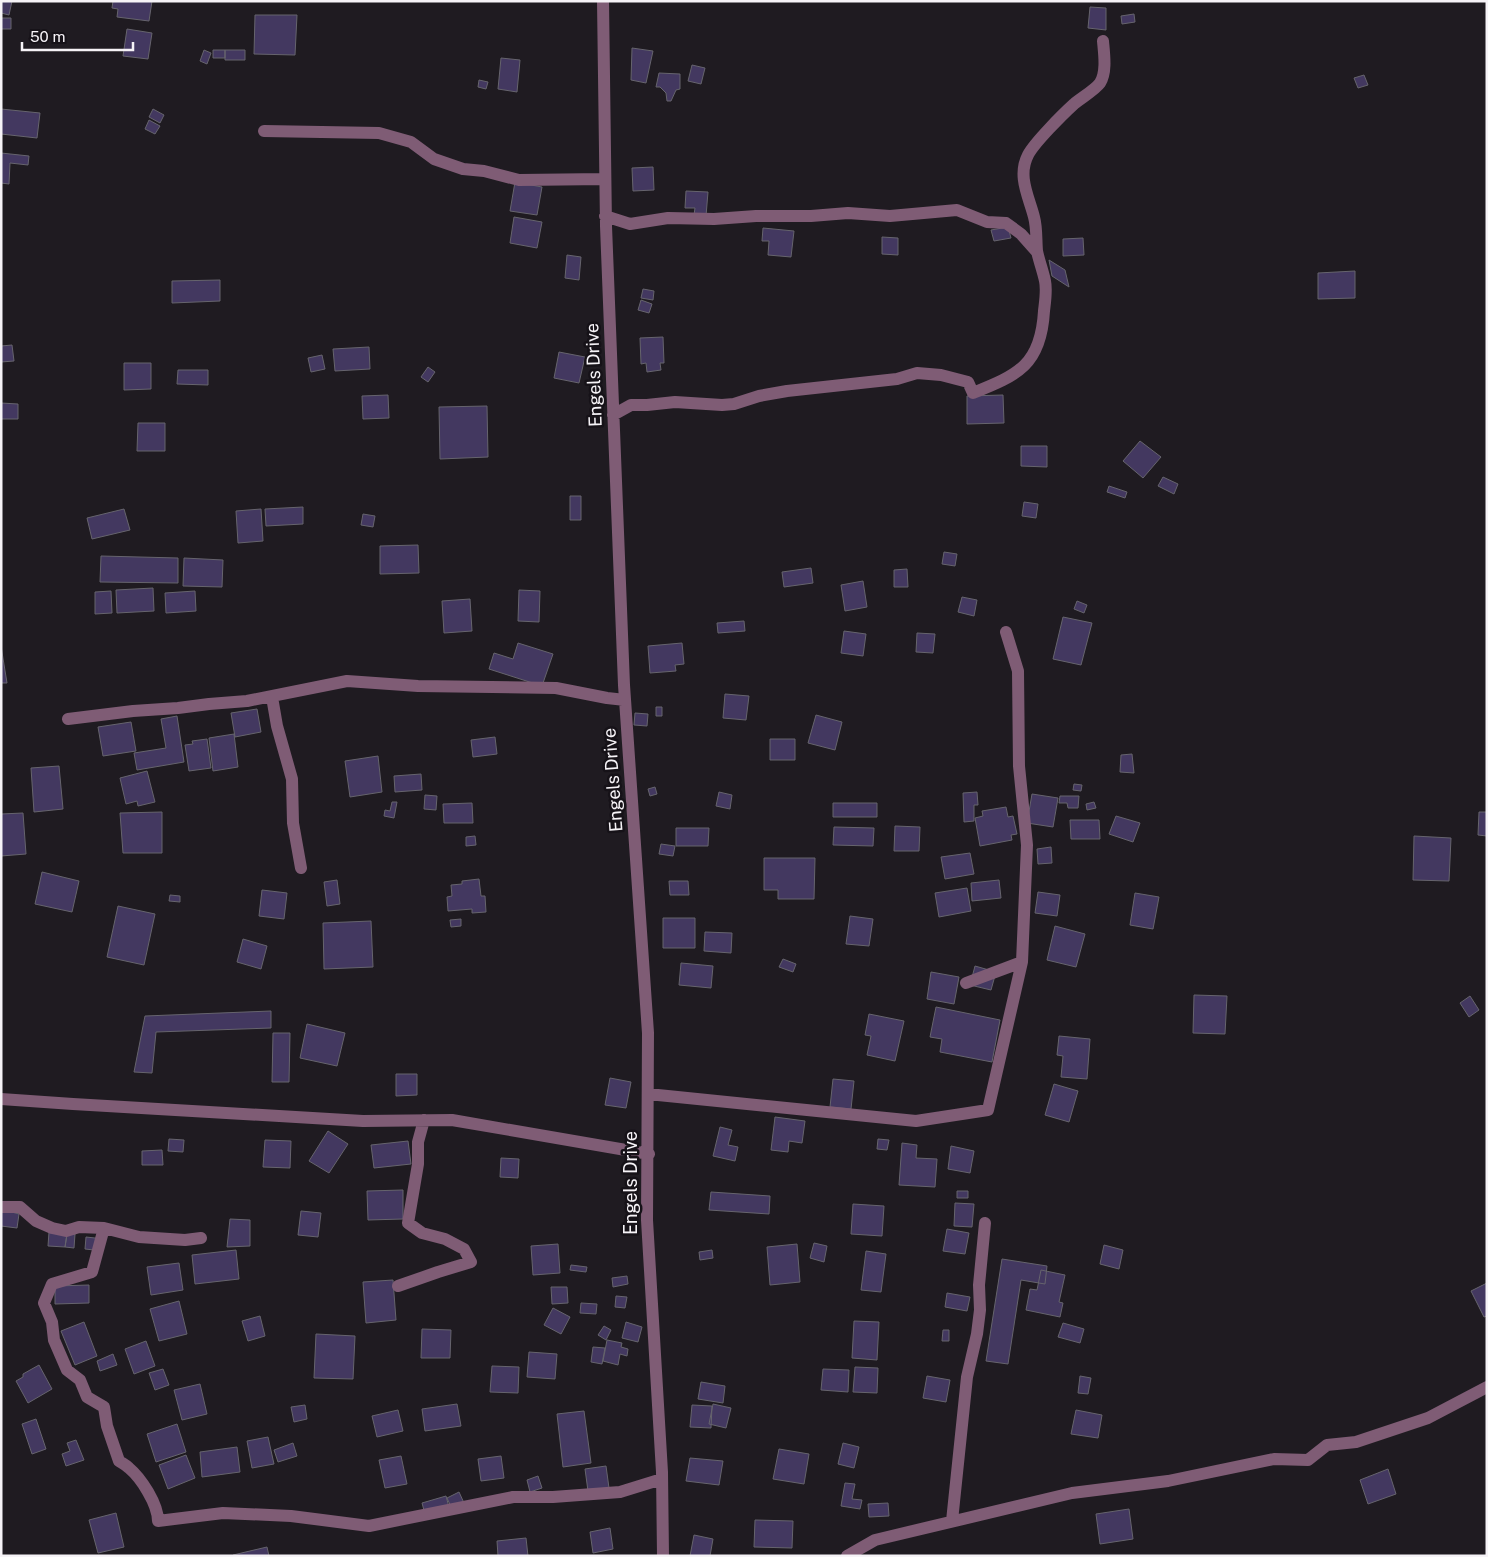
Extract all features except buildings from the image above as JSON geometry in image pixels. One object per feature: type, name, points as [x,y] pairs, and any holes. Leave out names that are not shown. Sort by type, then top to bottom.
[{"type":"street","name":"Engels Drive","points":[[603,1],[605,216],[626,700],[648,1033],[647,1220],[662,1479],[663,1556]]},
{"type":"street","points":[[614,415],[631,405],[675,402],[734,404],[759,396],[787,391],[897,379],[917,373],[941,375],[968,382],[973,393],[1014,375],[1025,365],[1036,349],[1043,327],[1046,282],[1037,252],[1035,219],[1024,185],[1023,169],[1028,155],[1039,142],[1072,106],[1100,82],[1104,70],[1103,42]]},
{"type":"street","points":[[264,131],[379,133],[411,142],[434,159],[463,169],[519,180],[605,179]]},
{"type":"street","points":[[605,216],[630,224],[668,218],[714,219],[848,213],[890,216],[957,210],[987,222],[1006,223],[1021,234],[1037,252]]},
{"type":"street","points":[[648,1094],[916,1121],[988,1110],[1022,962],[1027,844],[1019,766],[1018,671],[1006,632]]},
{"type":"street","points":[[68,719],[247,701],[347,681],[418,686],[556,688],[626,700]]},
{"type":"street","points":[[272,697],[277,726],[292,779],[293,823],[301,868]]},
{"type":"street","points":[[966,983],[1022,962]]},
{"type":"street","points":[[1,1099],[353,1121],[452,1120],[648,1154]]},
{"type":"street","points":[[398,1286],[471,1262],[464,1249],[445,1238],[422,1234],[408,1223],[418,1164],[418,1142],[424,1120]]},
{"type":"street","points":[[1,1207],[20,1208],[36,1221],[52,1228],[66,1231],[79,1227],[104,1228],[139,1237],[185,1240],[202,1238]]},
{"type":"street","points":[[952,1521],[968,1377],[980,1310],[984,1223]]},
{"type":"street","points":[[104,1228],[92,1272],[52,1284],[44,1303],[52,1322],[54,1340],[67,1370],[80,1380],[87,1397],[104,1407],[107,1426],[119,1461],[129,1467],[143,1484],[154,1504],[158,1520],[223,1513],[291,1516],[369,1526],[513,1497],[553,1497],[620,1492],[662,1479]]},
{"type":"street","points":[[846,1556],[875,1540],[1072,1493],[1168,1481],[1274,1459],[1308,1460],[1326,1445],[1356,1442],[1428,1418],[1487,1387]]}]
